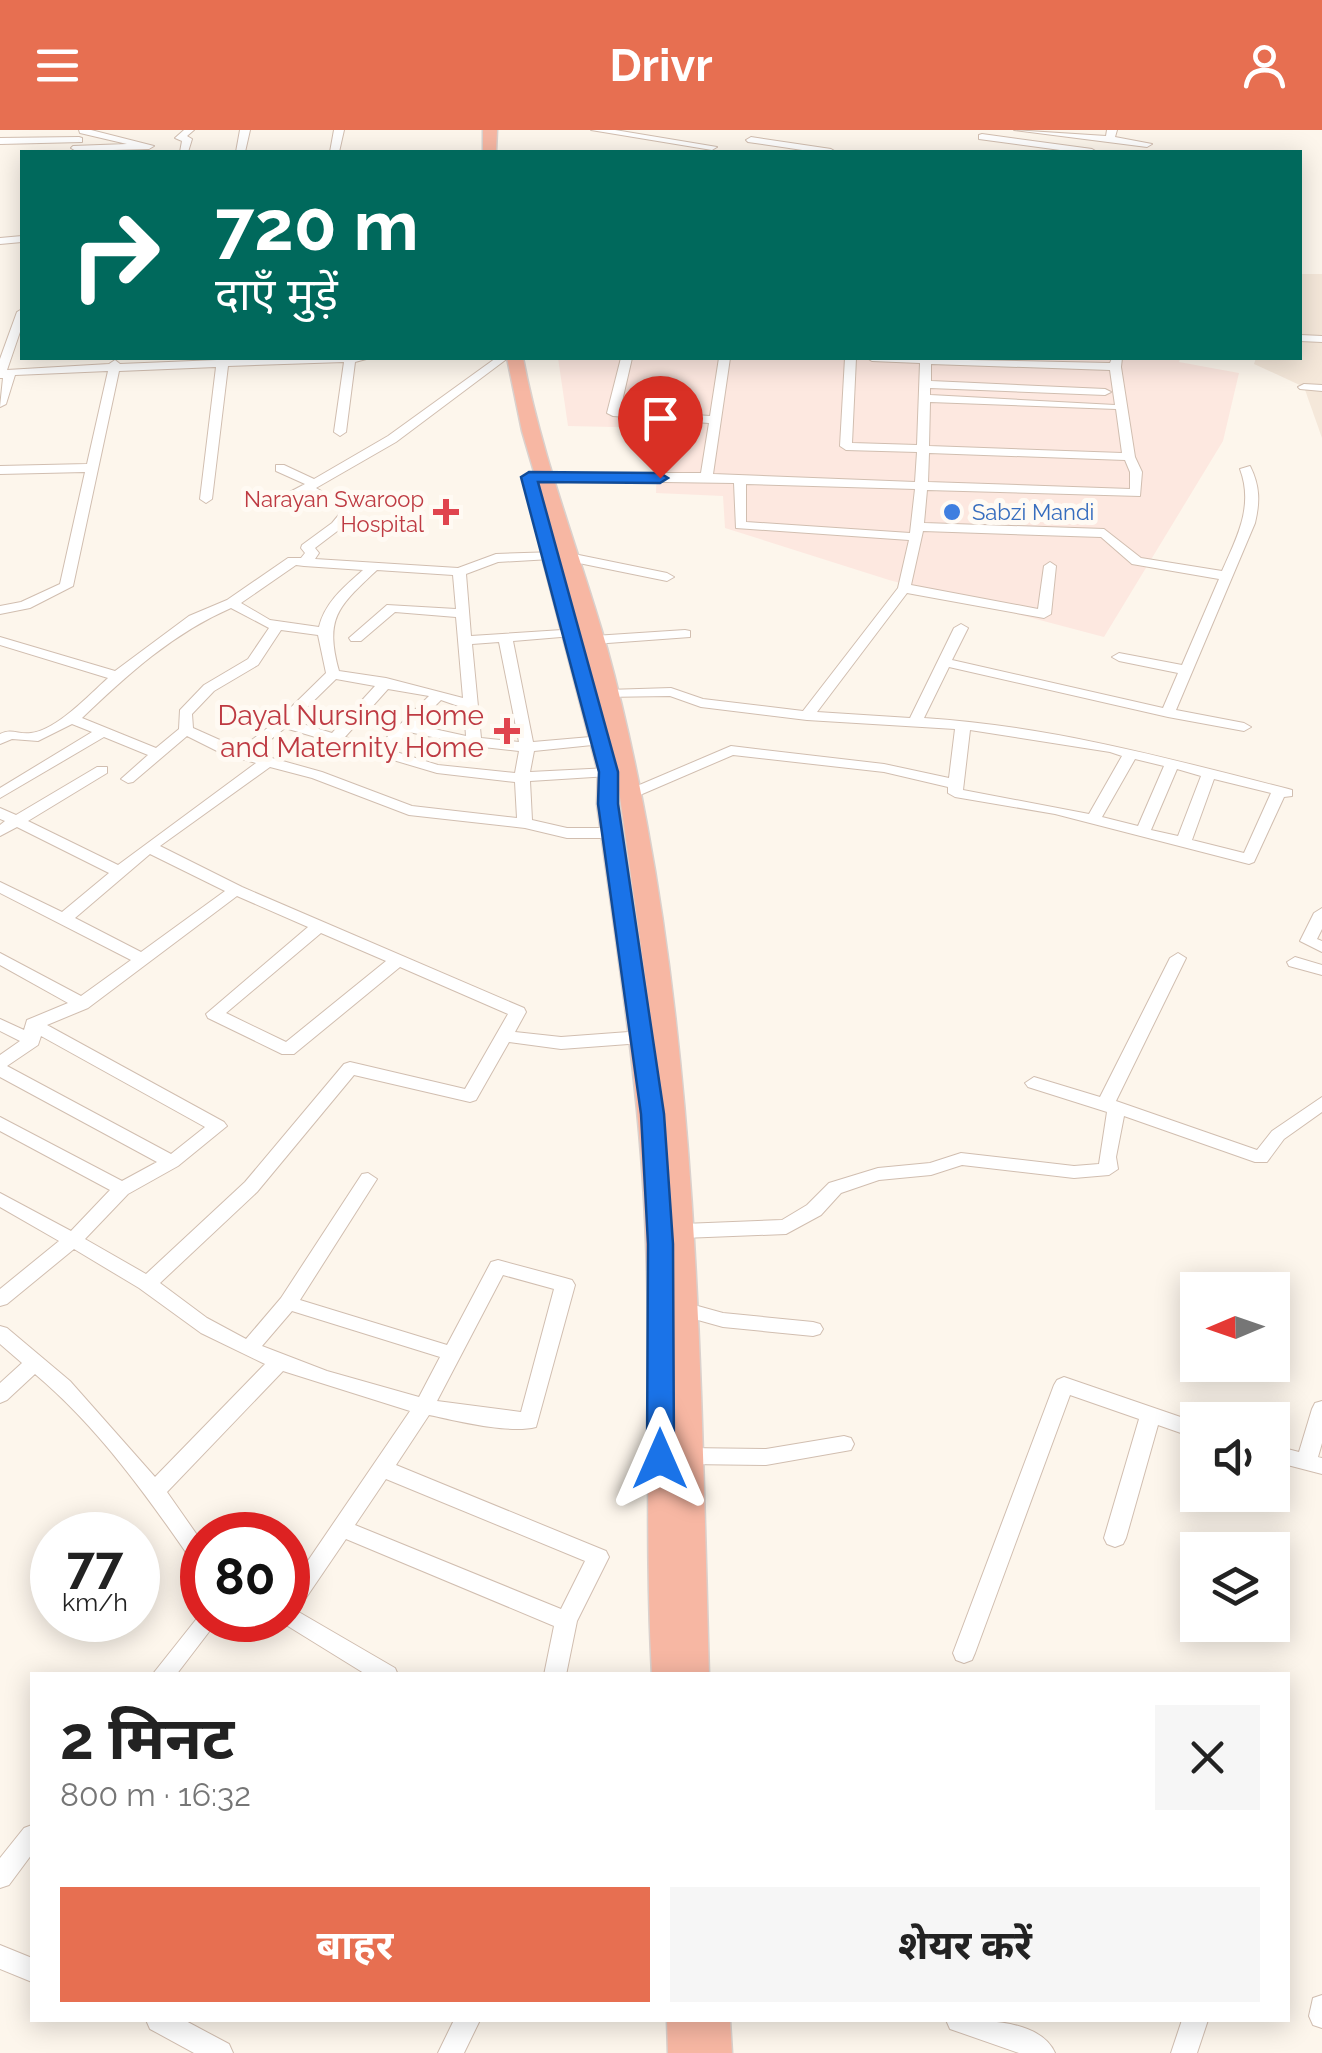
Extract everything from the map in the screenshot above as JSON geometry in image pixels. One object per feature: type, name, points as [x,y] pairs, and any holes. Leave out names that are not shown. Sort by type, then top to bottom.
[{"type":"highway","points":[[502,360],[506,395],[537,477],[584,636],[607,694],[646,884],[678,1143],[687,1310],[693,1672]]},
{"type":"highway","points":[[515,360],[537,477]]},
{"type":"highway","points":[[584,636],[594,724],[602,740],[608,772],[608,804],[652,1114],[660,1244],[662,1576],[668,1672]]},
{"type":"highway","points":[[684,2022],[686,2053]]},
{"type":"highway","points":[[712,2022],[714,2053]]},
{"type":"street","points":[[184,150],[187,138],[180,138],[189,130]]},
{"type":"street","points":[[596,130],[709,150],[726,135]]},
{"type":"street","points":[[671,141],[684,130]]},
{"type":"street","points":[[741,150],[761,130]]},
{"type":"street","points":[[1018,130],[1111,135],[1144,148],[1158,130]]},
{"type":"street","points":[[984,134],[1080,150]]},
{"type":"street","points":[[0,141],[79,140],[149,146],[79,140]]},
{"type":"street","points":[[411,150],[412,140]]},
{"type":"street","points":[[752,140],[817,150]]},
{"type":"street","points":[[20,320],[1,371],[205,360]]},
{"type":"street","points":[[0,328],[18,327]]},
{"type":"street","points":[[0,404],[10,373],[136,360]]},
{"type":"street","points":[[206,499],[223,360]]},
{"type":"street","points":[[340,432],[350,360]]},
{"type":"street","points":[[271,507],[392,439],[499,360]]},
{"type":"street","points":[[626,360],[613,413],[716,420]]},
{"type":"street","points":[[706,477],[725,360]]},
{"type":"street","points":[[850,360],[846,446],[1129,457]]},
{"type":"street","points":[[807,716],[904,588],[916,532],[926,360]]},
{"type":"street","points":[[744,480],[1136,494],[1136,472],[1129,457],[1116,362],[1021,360]]},
{"type":"street","points":[[0,610],[25,606],[66,586],[115,365]]},
{"type":"street","points":[[1304,387],[1322,388]]},
{"type":"street","points":[[926,391],[1105,392]]},
{"type":"street","points":[[926,391],[1111,407]]},
{"type":"street","points":[[0,470],[92,468]]},
{"type":"street","points":[[280,468],[349,510],[336,526],[307,548],[313,553],[304,562]]},
{"type":"street","points":[[1168,713],[1253,506],[1252,480],[1246,469]]},
{"type":"street","points":[[537,477],[740,480],[740,525],[916,532],[1104,533],[1137,561],[1227,576]]},
{"type":"street","points":[[0,740],[10,734],[33,738],[72,718],[117,676],[194,620],[232,603],[293,561],[459,572],[496,558],[560,556],[667,576]]},
{"type":"street","points":[[334,674],[322,632],[324,620],[373,566]]},
{"type":"street","points":[[904,588],[1044,614],[1050,566]]},
{"type":"street","points":[[459,572],[474,742]]},
{"type":"street","points":[[232,603],[277,626],[322,632]]},
{"type":"street","points":[[356,638],[392,608],[463,614]]},
{"type":"street","points":[[186,730],[186,714],[209,688],[253,662],[277,626]]},
{"type":"street","points":[[916,722],[961,628]]},
{"type":"street","points":[[465,641],[505,636],[685,634]]},
{"type":"street","points":[[505,636],[527,746],[522,776],[525,823]]},
{"type":"street","points":[[0,641],[117,676]]},
{"type":"street","points":[[1119,657],[1186,670]]},
{"type":"street","points":[[945,662],[1244,728]]},
{"type":"street","points":[[334,674],[439,694],[471,706]]},
{"type":"street","points":[[242,755],[283,723],[334,674]]},
{"type":"street","points":[[334,740],[386,682]]},
{"type":"street","points":[[607,694],[670,692],[701,703],[807,716],[963,725],[1131,753],[1283,792],[1248,859],[1092,820],[955,792],[963,725]]},
{"type":"street","points":[[379,753],[439,694]]},
{"type":"street","points":[[72,718],[156,753]]},
{"type":"street","points":[[283,723],[437,769],[522,776],[608,772]]},
{"type":"street","points":[[406,727],[474,742],[527,746],[602,740]]},
{"type":"street","points":[[128,779],[186,730]]},
{"type":"street","points":[[186,730],[242,755],[316,776],[409,810],[525,823],[567,833],[615,833]]},
{"type":"street","points":[[0,794],[103,732]]},
{"type":"street","points":[[628,795],[730,750],[884,768],[956,784]]},
{"type":"street","points":[[1092,820],[1131,753]]},
{"type":"street","points":[[63,920],[149,847],[265,763]]},
{"type":"street","points":[[1142,834],[1172,764]]},
{"type":"street","points":[[0,831],[102,770]]},
{"type":"street","points":[[1183,843],[1209,773]]},
{"type":"street","points":[[0,813],[120,872]]},
{"type":"street","points":[[148,1284],[251,1186],[350,1068],[470,1096],[518,1012],[236,890],[149,847]]},
{"type":"street","points":[[0,887],[142,960]]},
{"type":"street","points":[[172,1162],[0,1066],[32,1033],[82,1004],[236,890]]},
{"type":"street","points":[[1314,960],[1308,940],[1322,912]]},
{"type":"street","points":[[321,925],[214,1014],[288,1050],[399,959]]},
{"type":"street","points":[[0,958],[82,1004]]},
{"type":"street","points":[[683,1231],[786,1227],[814,1210],[835,1188],[878,1174],[931,1169],[961,1159],[1074,1172],[1109,1169],[1106,1157],[1110,1108],[1178,958]]},
{"type":"street","points":[[0,1024],[32,1033],[218,1126],[172,1162],[122,1188],[72,1242],[0,1299]]},
{"type":"street","points":[[502,1036],[562,1044],[642,1037]]},
{"type":"street","points":[[1034,1083],[1261,1158],[1278,1135],[1322,1104]]},
{"type":"street","points":[[0,1123],[122,1188]]},
{"type":"street","points":[[250,1347],[288,1303],[368,1178]]},
{"type":"street","points":[[0,1198],[148,1284],[209,1329],[280,1360],[424,1406],[529,1422],[564,1285],[498,1268],[424,1406],[310,1574]]},
{"type":"street","points":[[288,1303],[450,1353]]},
{"type":"street","points":[[687,1310],[723,1320],[813,1329]]},
{"type":"street","points":[[0,1333],[63,1386],[155,1491],[180,1527]]},
{"type":"street","points":[[155,1491],[280,1360]]},
{"type":"street","points":[[0,1395],[34,1363]]},
{"type":"street","points":[[964,1653],[1064,1384],[1180,1426]]},
{"type":"street","points":[[1314,1464],[1322,1409]]},
{"type":"street","points":[[1115,1538],[1150,1417]]},
{"type":"street","points":[[687,1456],[766,1457],[844,1444]]},
{"type":"street","points":[[382,1468],[598,1558],[566,1621],[556,1672]]},
{"type":"street","points":[[341,1528],[566,1621]]},
{"type":"street","points":[[310,1629],[382,1672]]},
{"type":"street","points":[[165,1672],[189,1642]]},
{"type":"street","points":[[0,1876],[30,1838]]},
{"type":"street","points":[[0,1957],[30,1969]]},
{"type":"street","points":[[1322,2006],[1322,2016]]},
{"type":"street","points":[[162,2022],[193,2046],[220,2053]]},
{"type":"street","points":[[451,2053],[465,2022]]},
{"type":"street","points":[[1184,2053],[1194,2022]]},
{"type":"street","points":[[975,2023],[1028,2042],[1042,2053]]},
{"type":"shaded area","points":[[1302,274],[1322,274],[1322,438],[1304,387],[1254,364],[1255,360],[1302,360]]},
{"type":"shaded area","name":"Sabzi Mandi","points":[[558,360],[1180,360],[1239,373],[1223,441],[1104,637],[889,580],[725,528],[723,496],[656,493],[658,428],[568,426]]},
{"type":"place","name":"Narayan Swaroop Hospital","points":[[446,512]]},
{"type":"place","name":"Sabzi Mandi","points":[[952,512]]},
{"type":"place","name":"Dayal Nursing Home and Maternity Home","points":[[507,731]]},
{"type":"route","points":[[660,478],[529,477],[608,772],[608,804],[652,1114],[660,1244],[660,1459]]}]
